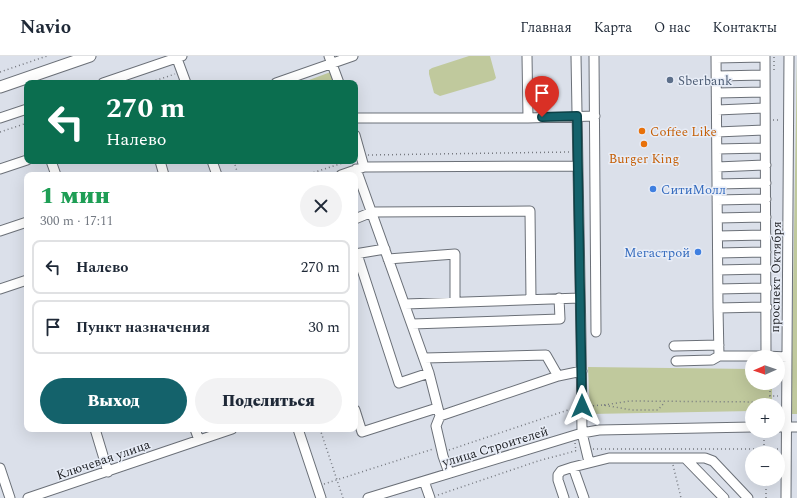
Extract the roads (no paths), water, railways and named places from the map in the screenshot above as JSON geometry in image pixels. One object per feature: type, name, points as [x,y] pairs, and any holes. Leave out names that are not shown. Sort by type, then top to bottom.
[{"type":"main road","points":[[0,87],[88,56]]},
{"type":"street","points":[[283,80],[331,60],[353,56]]},
{"type":"street","points":[[527,56],[528,118]]},
{"type":"street","points":[[576,56],[582,432],[589,462]]},
{"type":"street","points":[[594,56],[596,332]]},
{"type":"street","name":"проспект Октября","points":[[784,398],[787,356],[789,56]]},
{"type":"street","points":[[112,80],[178,57],[185,80]]},
{"type":"street","points":[[719,356],[716,57],[765,57],[766,350]]},
{"type":"street","points":[[331,60],[338,80]]},
{"type":"street","points":[[717,76],[765,75]]},
{"type":"street","points":[[717,93],[765,92]]},
{"type":"street","points":[[717,110],[765,108]]},
{"type":"street","points":[[0,118],[24,110]]},
{"type":"street","points":[[358,118],[528,118],[595,116]]},
{"type":"street","points":[[717,132],[765,130]]},
{"type":"street","points":[[358,146],[361,157],[360,168],[372,212],[429,373],[439,412],[436,426],[443,456],[449,473]]},
{"type":"street","points":[[717,149],[765,148]]},
{"type":"street","points":[[0,169],[24,161]]},
{"type":"street","points":[[717,167],[766,165]]},
{"type":"street","points":[[349,172],[360,168],[578,166]]},
{"type":"street","points":[[717,184],[766,183]]},
{"type":"street","points":[[718,200],[766,198]]},
{"type":"street","points":[[358,218],[372,212],[530,211],[531,299]]},
{"type":"street","points":[[718,218],[766,217]]},
{"type":"street","points":[[0,231],[24,223]]},
{"type":"street","points":[[718,236],[766,235]]},
{"type":"street","points":[[358,254],[385,249]]},
{"type":"street","points":[[718,253],[766,252]]},
{"type":"street","points":[[388,259],[455,254],[456,301]]},
{"type":"street","points":[[358,260],[399,383],[429,373]]},
{"type":"street","points":[[718,270],[767,269]]},
{"type":"street","points":[[0,289],[24,281]]},
{"type":"street","points":[[718,289],[767,288]]},
{"type":"street","points":[[412,324],[560,319],[559,298]]},
{"type":"street","points":[[405,304],[456,301],[580,298]]},
{"type":"street","points":[[718,308],[767,307]]},
{"type":"street","points":[[674,346],[719,345]]},
{"type":"street","points":[[424,358],[546,355],[558,376]]},
{"type":"street","points":[[676,361],[712,360],[719,356],[745,356]]},
{"type":"street","points":[[358,419],[362,432],[439,412],[558,376],[582,372]]},
{"type":"street","name":"улица Строителей","points":[[368,498],[582,432],[599,430],[745,427]]},
{"type":"street","points":[[785,427],[797,427]]},
{"type":"street","points":[[96,432],[108,472]]},
{"type":"street","points":[[196,432],[199,440]]},
{"type":"street","name":"Ключевая улица","points":[[28,498],[223,432]]},
{"type":"street","points":[[299,432],[321,498]]},
{"type":"street","name":"проспект Октября","points":[[783,438],[786,498]]},
{"type":"street","points":[[564,498],[558,480],[558,475],[561,471],[589,462],[610,458],[705,458],[713,461],[748,498]]},
{"type":"street","points":[[685,458],[724,498]]},
{"type":"street","points":[[573,467],[584,498]]},
{"type":"street","points":[[0,468],[10,498]]},
{"type":"street","points":[[424,481],[430,498]]},
{"type":"place","name":"Sberbank","points":[[670,80]]},
{"type":"place","name":"Coffee Like","points":[[642,131]]},
{"type":"place","name":"Burger King","points":[[644,144]]},
{"type":"place","name":"СитиМолл","points":[[653,189]]},
{"type":"place","name":"Мегастрой","points":[[698,252]]}]
